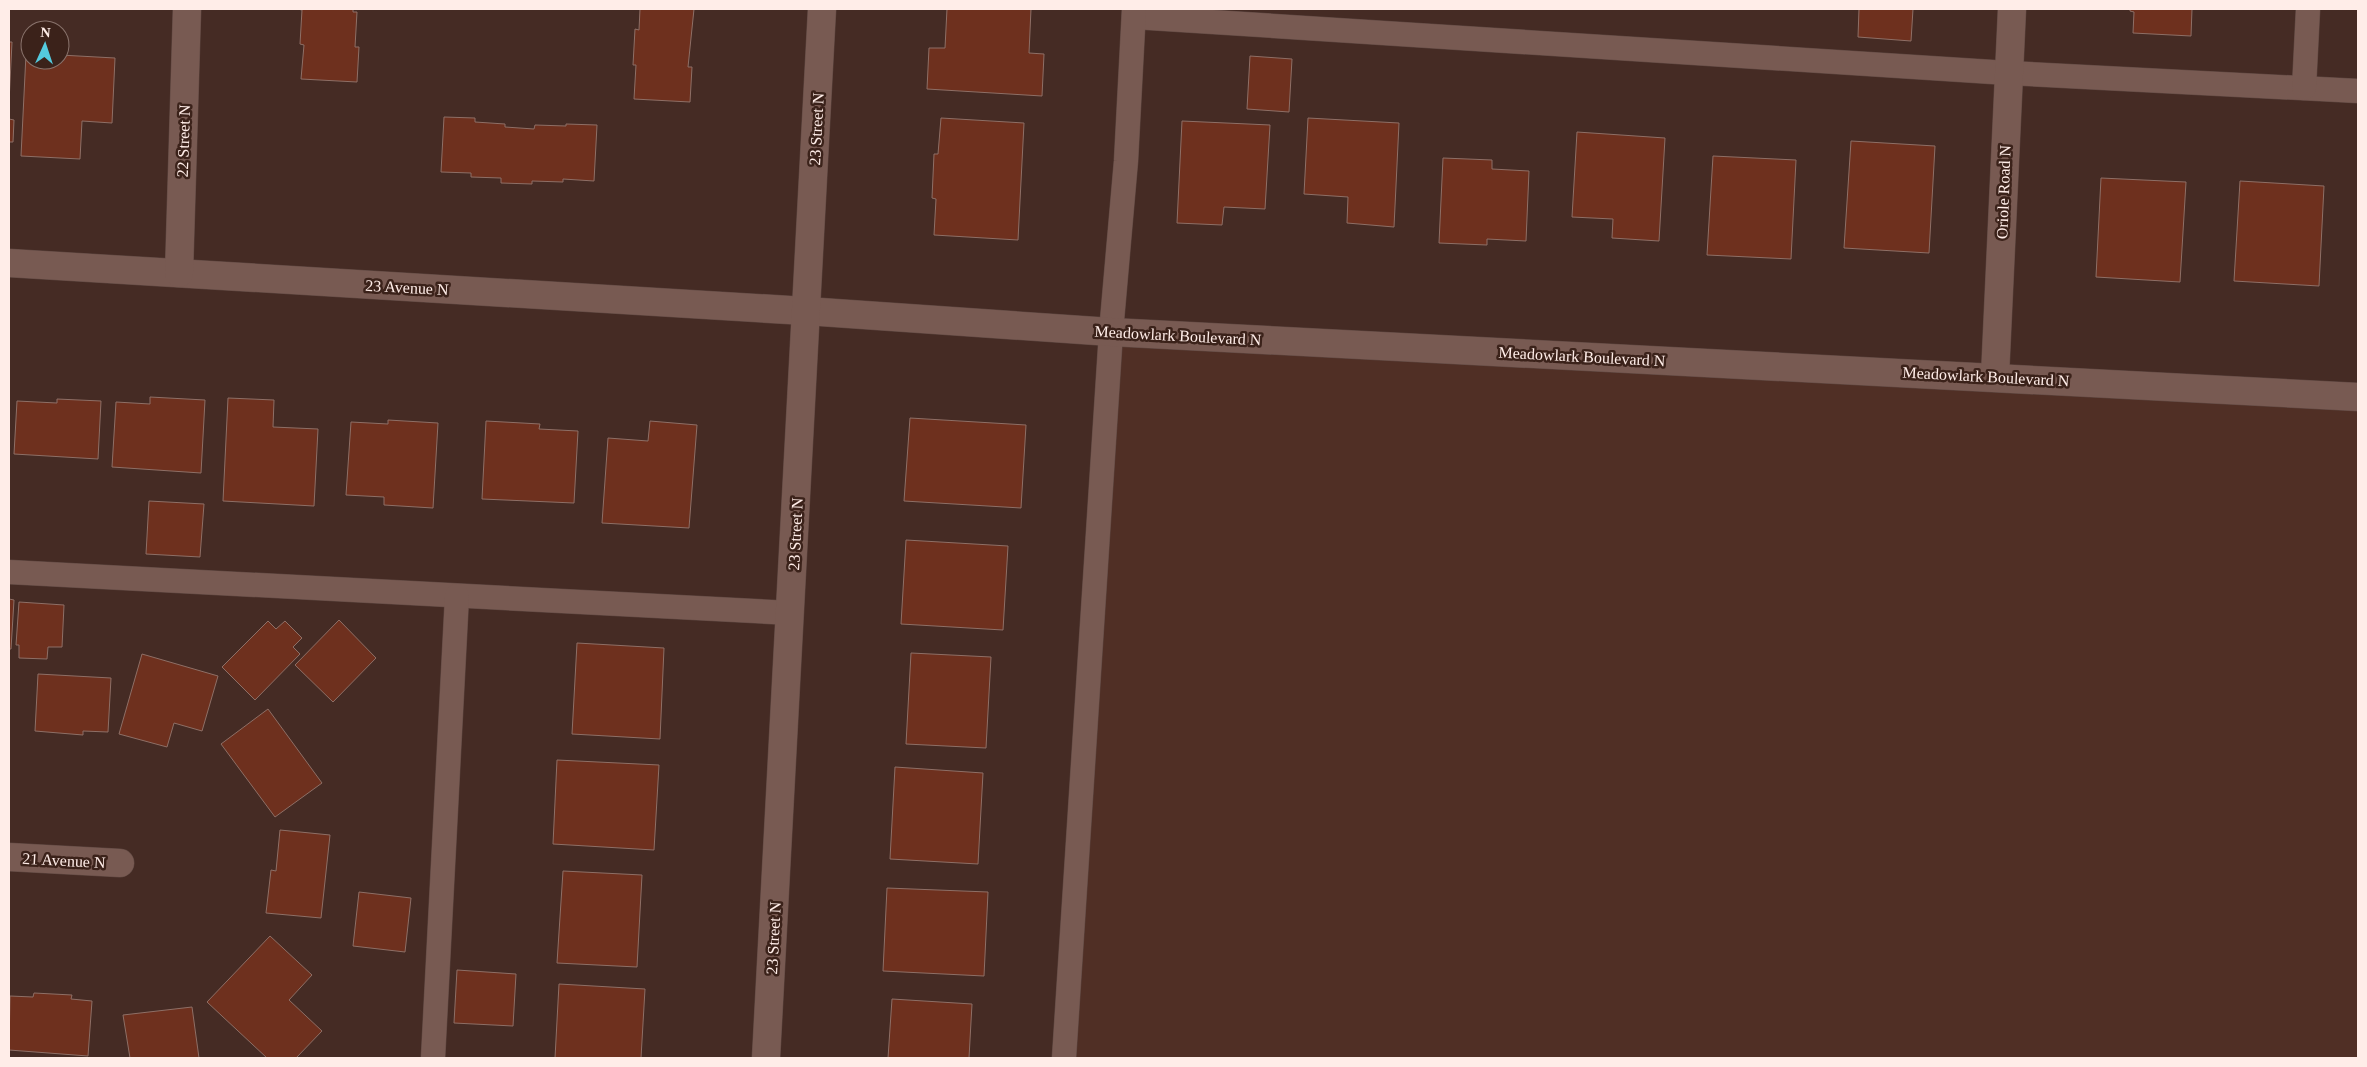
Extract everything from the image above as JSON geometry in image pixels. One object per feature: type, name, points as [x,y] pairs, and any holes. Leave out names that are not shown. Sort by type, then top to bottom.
[{"type":"street","name":"22 Street N","points":[[179,273],[187,9]]},
{"type":"street","name":"23 Street N","points":[[766,1058],[822,9]]},
{"type":"street","name":"Oriole Road N","points":[[1995,376],[2012,9]]},
{"type":"street","name":"23 Avenue N","points":[[9,263],[806,311]]},
{"type":"street","name":"Meadowlark Boulevard N","points":[[806,311],[1111,332],[1995,376],[2358,397]]},
{"type":"street","name":"21 Avenue N","points":[[9,857],[120,863]]},
{"type":"lane","points":[[2304,88],[2308,9]]},
{"type":"lane","points":[[1064,1058],[1111,332],[1126,161],[1134,13],[2008,73],[2358,91]]},
{"type":"lane","points":[[9,572],[790,613]]},
{"type":"lane","points":[[433,1058],[457,596]]},
{"type":"shaded area","points":[[1111,332],[2358,397],[2358,1058],[1065,1058]]},
{"type":"building","points":[[297,9],[353,9],[353,12],[357,12],[355,47],[359,47],[357,82],[301,79],[304,45],[300,44],[302,10]]},
{"type":"building","points":[[640,9],[694,9],[688,67],[692,67],[690,102],[634,99],[636,65],[633,65],[635,29],[639,30]]},
{"type":"building","points":[[947,9],[1031,9],[1029,53],[1044,54],[1042,96],[927,89],[929,48],[945,48]]},
{"type":"building","points":[[1859,9],[1913,9],[1911,41],[1858,37]]},
{"type":"building","points":[[2130,9],[2192,9],[2191,36],[2133,33],[2134,12],[2130,11]]},
{"type":"building","points":[[9,42],[12,42],[9,102]]},
{"type":"building","points":[[70,56],[115,58],[112,123],[82,121],[80,159],[21,156],[25,70],[70,70]]},
{"type":"building","points":[[1250,56],[1292,59],[1289,112],[1247,109]]},
{"type":"building","points":[[444,117],[475,118],[475,122],[505,124],[505,127],[534,129],[535,125],[597,125],[594,181],[563,179],[563,182],[532,181],[532,184],[501,183],[501,178],[471,177],[471,173],[441,172]]},
{"type":"building","points":[[941,118],[1024,123],[1018,240],[934,235],[936,199],[932,198],[934,154],[938,154]]},
{"type":"building","points":[[1308,118],[1399,123],[1394,227],[1347,223],[1348,197],[1304,194]]},
{"type":"building","points":[[9,119],[14,120],[13,142],[9,142]]},
{"type":"building","points":[[1182,121],[1270,125],[1265,209],[1224,207],[1222,225],[1177,223]]},
{"type":"building","points":[[1577,132],[1665,138],[1659,241],[1612,238],[1613,219],[1572,217]]},
{"type":"building","points":[[1851,141],[1935,146],[1929,253],[1844,248]]},
{"type":"building","points":[[1713,156],[1796,160],[1791,259],[1707,255]]},
{"type":"building","points":[[1443,158],[1492,160],[1492,169],[1529,171],[1526,241],[1487,239],[1487,245],[1439,243]]},
{"type":"building","points":[[2101,178],[2186,182],[2180,282],[2096,277]]},
{"type":"building","points":[[2240,181],[2324,186],[2319,286],[2234,281]]},
{"type":"building","points":[[150,397],[205,400],[201,473],[112,467],[116,402],[150,404]]},
{"type":"building","points":[[228,398],[274,400],[273,427],[318,429],[314,506],[223,501]]},
{"type":"building","points":[[57,399],[101,401],[98,459],[14,454],[17,401],[57,403]]},
{"type":"building","points":[[910,418],[1026,425],[1021,508],[904,501]]},
{"type":"building","points":[[388,420],[438,423],[433,508],[384,505],[384,497],[346,495],[351,422],[388,424]]},
{"type":"building","points":[[486,421],[540,424],[539,429],[578,431],[574,503],[482,499]]},
{"type":"building","points":[[650,421],[697,425],[689,528],[602,523],[608,438],[648,441]]},
{"type":"building","points":[[149,501],[204,504],[200,557],[146,554]]},
{"type":"building","points":[[906,540],[1008,546],[1003,630],[901,624]]},
{"type":"building","points":[[9,599],[14,600],[11,649],[9,649]]},
{"type":"building","points":[[19,602],[64,605],[62,647],[48,647],[47,659],[19,658],[19,645],[16,645]]},
{"type":"building","points":[[339,620],[376,658],[333,702],[295,665]]},
{"type":"building","points":[[268,621],[276,629],[285,621],[302,638],[293,647],[300,654],[255,700],[222,667]]},
{"type":"building","points":[[577,643],[664,648],[660,739],[572,734]]},
{"type":"building","points":[[911,653],[991,657],[986,748],[906,744]]},
{"type":"building","points":[[142,654],[218,676],[202,731],[174,723],[167,747],[119,734]]},
{"type":"building","points":[[38,674],[111,678],[108,732],[83,731],[83,735],[35,731]]},
{"type":"building","points":[[268,709],[322,783],[275,817],[221,744]]},
{"type":"building","points":[[557,760],[659,765],[654,850],[553,844]]},
{"type":"building","points":[[895,767],[983,773],[978,864],[890,859]]},
{"type":"building","points":[[280,830],[330,835],[321,918],[266,913],[271,870],[276,871]]},
{"type":"building","points":[[563,871],[642,875],[637,967],[557,963]]},
{"type":"building","points":[[887,888],[988,892],[984,976],[883,971]]},
{"type":"building","points":[[359,892],[411,898],[405,952],[353,946]]},
{"type":"building","points":[[270,936],[312,975],[289,1000],[322,1031],[296,1058],[267,1058],[207,1002]]},
{"type":"building","points":[[457,970],[516,974],[513,1026],[454,1023]]},
{"type":"building","points":[[559,984],[645,989],[641,1058],[555,1058]]},
{"type":"building","points":[[34,993],[72,995],[71,999],[92,1001],[88,1056],[9,1050],[10,996],[33,997]]},
{"type":"building","points":[[892,999],[972,1004],[969,1058],[888,1058]]},
{"type":"building","points":[[192,1007],[199,1058],[130,1058],[123,1015]]}]
